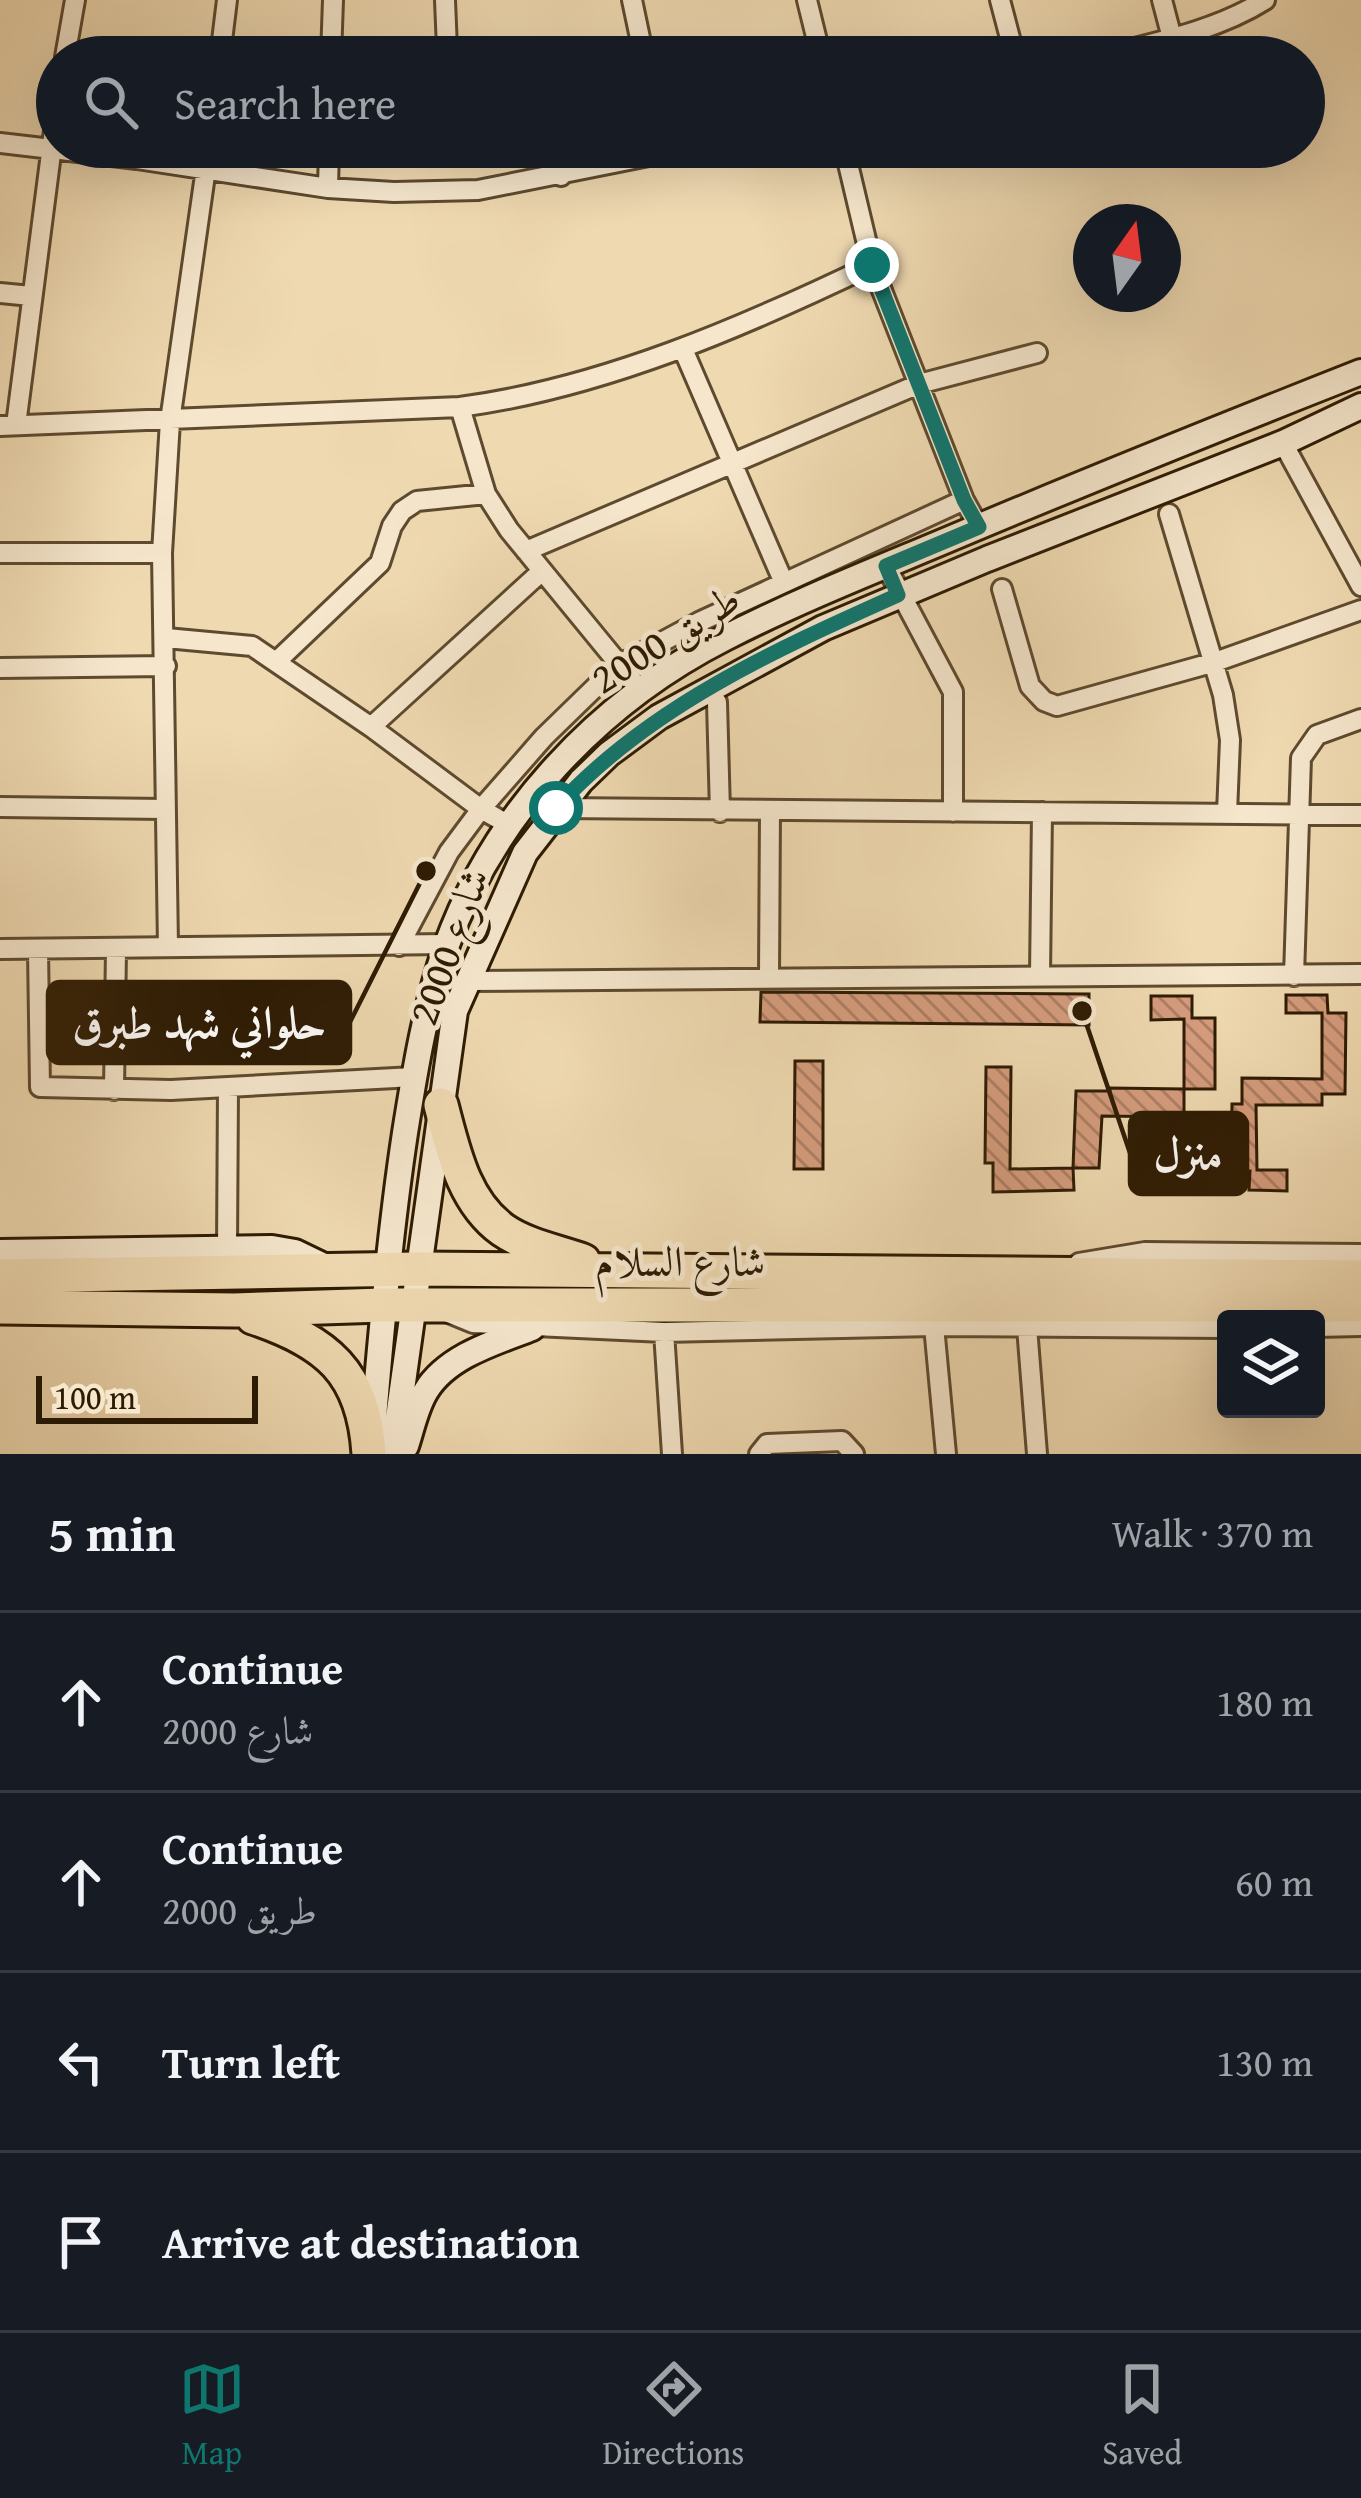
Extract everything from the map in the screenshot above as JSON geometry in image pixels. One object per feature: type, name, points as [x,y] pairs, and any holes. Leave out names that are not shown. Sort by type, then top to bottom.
[{"type":"highway","points":[[441,1105],[462,1178],[505,1231],[584,1261],[626,1270]]},
{"type":"highway","name":"شارع السلام","points":[[0,1276],[626,1270],[1361,1277]]},
{"type":"highway","name":"شارع السلام","points":[[0,1306],[235,1310],[1361,1305]]},
{"type":"highway","points":[[235,1310],[284,1327],[336,1360],[361,1405],[370,1454]]},
{"type":"street","points":[[69,36],[75,0]]},
{"type":"street","points":[[223,36],[227,0]]},
{"type":"street","points":[[332,36],[333,0]]},
{"type":"street","points":[[445,0],[446,36]]},
{"type":"street","points":[[632,0],[640,36]]},
{"type":"street","points":[[807,0],[816,36]]},
{"type":"street","points":[[1000,0],[1009,36]]},
{"type":"street","points":[[1162,0],[1171,36]]},
{"type":"street","points":[[1178,36],[1250,10],[1264,0]]},
{"type":"street","points":[[0,143],[36,147]]},
{"type":"street","points":[[48,168],[32,296],[8,425],[170,421],[503,401],[683,349],[872,265]]},
{"type":"street","points":[[192,168],[328,188],[478,190],[592,168]]},
{"type":"street","points":[[328,168],[328,188]]},
{"type":"street","points":[[560,168],[561,176]]},
{"type":"street","points":[[849,168],[872,265],[964,500],[979,527]]},
{"type":"street","points":[[168,946],[162,553],[170,421],[206,170]]},
{"type":"street","points":[[0,293],[32,296]]},
{"type":"street","points":[[683,349],[784,583]]},
{"type":"street","points":[[526,551],[919,384],[1036,353]]},
{"type":"street","name":"طريق 2000","points":[[411,1306],[403,1270],[414,1077],[424,1018],[447,944],[480,872],[550,771],[589,732],[641,691],[722,639],[979,527],[1361,372]]},
{"type":"street","points":[[460,406],[485,494],[641,691]]},
{"type":"street","name":"شارع 2000","points":[[403,1270],[441,1105],[455,1011],[526,853],[556,808],[609,754],[659,717],[823,628],[1283,443],[1361,406]]},
{"type":"street","points":[[1283,443],[1361,586]]},
{"type":"street","points":[[276,662],[380,562],[402,512],[417,501],[485,494]]},
{"type":"street","points":[[399,946],[449,852],[481,809],[544,737],[617,666],[699,622],[964,500]]},
{"type":"street","points":[[1169,514],[1215,662],[1230,740],[1226,813]]},
{"type":"street","points":[[0,553],[162,553]]},
{"type":"street","points":[[886,566],[952,692],[952,812]]},
{"type":"street","points":[[371,727],[542,571]]},
{"type":"street","points":[[1002,589],[1030,686],[1051,704],[1071,705],[1215,662],[1361,610]]},
{"type":"street","points":[[166,638],[252,646],[509,825]]},
{"type":"street","points":[[0,668],[166,666]]},
{"type":"street","points":[[717,702],[720,812]]},
{"type":"street","points":[[1294,976],[1299,768],[1304,749],[1325,730],[1361,719]]},
{"type":"street","points":[[0,808],[165,809]]},
{"type":"street","points":[[556,808],[1361,815]]},
{"type":"street","points":[[769,977],[770,810]]},
{"type":"street","points":[[1040,975],[1042,812]]},
{"type":"street","points":[[0,949],[447,944]]},
{"type":"street","points":[[38,949],[40,1088],[228,1088],[414,1077]]},
{"type":"street","points":[[114,1090],[116,949]]},
{"type":"street","points":[[467,981],[1361,974]]},
{"type":"street","points":[[227,1249],[228,1088]]},
{"type":"street","points":[[0,1252],[295,1252],[334,1271]]},
{"type":"street","points":[[1039,1276],[1088,1260],[1144,1252],[1361,1254]]},
{"type":"street","points":[[411,1306],[473,1324],[532,1328],[1217,1328]]},
{"type":"street","points":[[370,1454],[411,1306]]},
{"type":"street","points":[[393,1454],[411,1306]]},
{"type":"street","points":[[934,1326],[946,1454]]},
{"type":"street","points":[[1325,1327],[1361,1326]]},
{"type":"street","points":[[404,1454],[424,1393],[435,1380],[478,1350],[532,1328]]},
{"type":"street","points":[[1027,1328],[1037,1454]]},
{"type":"street","points":[[664,1331],[671,1454]]},
{"type":"street","points":[[758,1454],[767,1444],[842,1441],[854,1454]]},
{"type":"building","points":[[761,992],[1089,994],[1089,1025],[760,1022]]},
{"type":"building","points":[[1286,995],[1327,995],[1328,1013],[1346,1013],[1345,1094],[1322,1094],[1322,1105],[1256,1105],[1257,1170],[1287,1170],[1287,1191],[1249,1190],[1250,1171],[1231,1171],[1232,1104],[1242,1104],[1242,1078],[1322,1079],[1322,1013],[1286,1013]]},
{"type":"building","points":[[1151,996],[1192,996],[1192,1018],[1215,1018],[1215,1089],[1184,1089],[1184,1019],[1151,1020]]},
{"type":"building","points":[[795,1061],[823,1061],[823,1169],[794,1169]]},
{"type":"building","points":[[986,1067],[1011,1067],[1010,1169],[1073,1168],[1074,1190],[993,1192],[993,1163],[985,1163]]},
{"type":"building","points":[[1184,1089],[1184,1117],[1102,1116],[1099,1168],[1073,1168],[1076,1091]]},
{"type":"place","name":"حلواني شهد طبرق","points":[[426,871]]},
{"type":"place","name":"منزل","points":[[1082,1011]]},
{"type":"route","points":[[556,808],[609,754],[659,717],[823,628],[898,595],[886,566],[979,527],[964,500],[872,265]]}]
